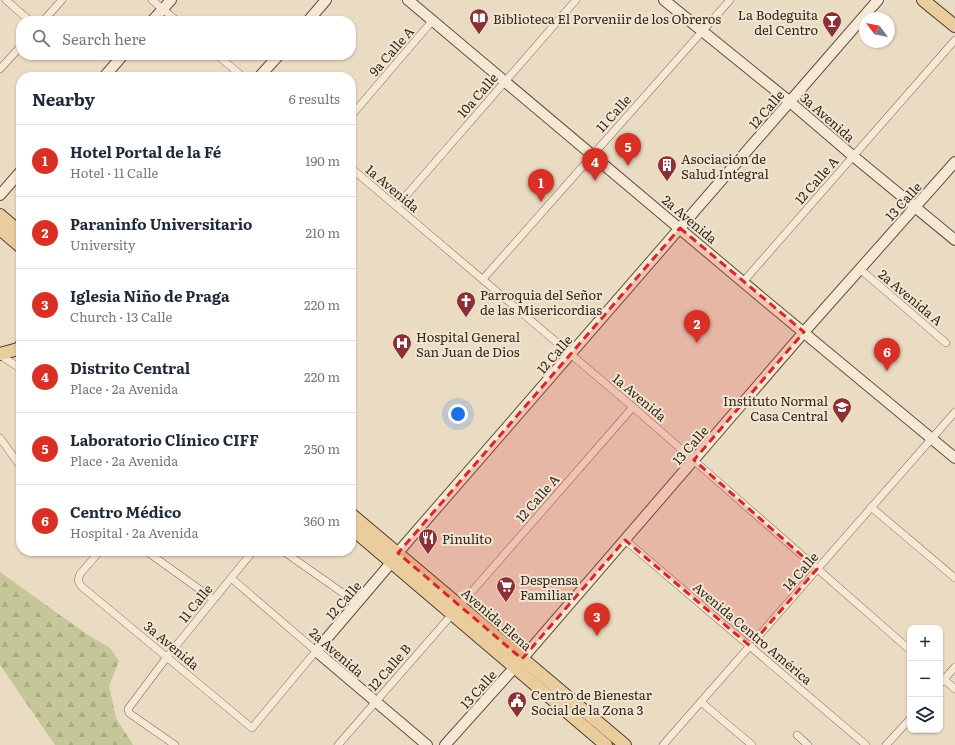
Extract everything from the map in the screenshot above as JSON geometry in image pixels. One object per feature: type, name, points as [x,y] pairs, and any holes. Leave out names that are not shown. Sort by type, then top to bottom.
[{"type":"main road","points":[[923,0],[955,26]]},
{"type":"main road","points":[[0,215],[16,229]]},
{"type":"main road","points":[[0,230],[16,243]]},
{"type":"main road","points":[[0,355],[16,350]]},
{"type":"main road","name":"Avenida Elena","points":[[356,519],[395,558],[518,663],[606,745]]},
{"type":"main road","name":"Avenida Elena","points":[[356,531],[395,558]]},
{"type":"main road","name":"Avenida Elena","points":[[518,663],[624,745]]},
{"type":"street","points":[[6,0],[24,16]]},
{"type":"street","points":[[48,16],[62,0]]},
{"type":"street","points":[[152,0],[171,16]]},
{"type":"street","points":[[157,16],[171,0]]},
{"type":"street","points":[[312,16],[326,0]]},
{"type":"street","name":"2a Avenida","points":[[408,0],[955,458]]},
{"type":"street","name":"10a Calle","points":[[397,206],[576,0]]},
{"type":"street","name":"3a Avenida","points":[[664,0],[790,102],[955,240]]},
{"type":"street","name":"11 Calle","points":[[483,279],[730,0]]},
{"type":"street","name":"12 Calle","points":[[252,728],[395,558],[878,0]]},
{"type":"street","name":"9a Calle A","points":[[356,110],[433,20]]},
{"type":"street","name":"12 Calle A","points":[[743,282],[955,40]]},
{"type":"street","points":[[0,69],[16,51]]},
{"type":"street","points":[[108,72],[119,60]]},
{"type":"street","points":[[223,60],[237,72]]},
{"type":"street","points":[[264,72],[274,60]]},
{"type":"street","name":"13 Calle","points":[[450,743],[804,332],[955,162]]},
{"type":"street","name":"1a Avenida","points":[[356,172],[633,407],[907,647]]},
{"type":"street","points":[[0,196],[16,178]]},
{"type":"street","name":"2a Avenida A","points":[[860,269],[946,343]]},
{"type":"street","points":[[0,355],[16,366]]},
{"type":"street","name":"12 Calle A","points":[[455,609],[633,407]]},
{"type":"street","name":"14 Calle","points":[[663,745],[955,412]]},
{"type":"street","points":[[0,438],[16,460]]},
{"type":"street","points":[[871,507],[955,578]]},
{"type":"street","name":"Avenida Centro América","points":[[625,540],[866,745]]},
{"type":"street","name":"3a Avenida","points":[[96,556],[80,574],[78,580],[81,586],[167,656],[215,699],[252,728]]},
{"type":"street","points":[[153,556],[213,599]]},
{"type":"street","name":"11 Calle","points":[[175,745],[129,713],[128,709],[167,656],[249,556]]},
{"type":"street","points":[[290,556],[357,603]]},
{"type":"street","name":"2a Avenida","points":[[231,578],[427,745]]},
{"type":"street","name":"12 Calle B","points":[[338,745],[455,609]]},
{"type":"street","points":[[943,678],[955,667]]},
{"type":"street","points":[[943,681],[955,688]]},
{"type":"street","points":[[701,702],[752,745]]},
{"type":"street","points":[[886,745],[907,722]]},
{"type":"street","points":[[797,735],[808,745]]},
{"type":"highlighted area","points":[[680,228],[804,332],[694,460],[817,569],[750,646],[625,540],[522,659],[398,553]]},
{"type":"green space","points":[[0,572],[85,633],[110,648],[119,661],[109,686],[116,718],[133,745],[55,745],[0,665]]},
{"type":"place","name":"Biblioteca El Porveniir de los Obreros","points":[[479,35]]},
{"type":"place","name":"La Bodeguita del Centro","points":[[832,38]]},
{"type":"place","name":"Laboratorio Clínico CIFF","points":[[628,166]]},
{"type":"place","name":"Distrito Central","points":[[595,181]]},
{"type":"place","name":"Asociación de Salud Integral","points":[[667,182]]},
{"type":"place","name":"Hotel Portal de la Fé","points":[[541,202]]},
{"type":"place","name":"Parroquia del Señor de las Misericordias","points":[[466,318]]},
{"type":"place","name":"Paraninfo Universitario","points":[[697,343]]},
{"type":"place","name":"Hospital General San Juan de Dios","points":[[402,360]]},
{"type":"place","name":"Centro Médico","points":[[887,371]]},
{"type":"place","name":"Instituto Normal Casa Central","points":[[842,424]]},
{"type":"place","name":"Pinulito","points":[[428,555]]},
{"type":"place","name":"Despensa Familiar","points":[[506,603]]},
{"type":"place","name":"Iglesia Niño de Praga","points":[[597,636]]},
{"type":"place","name":"Centro de Bienestar Social de la Zona 3","points":[[517,718]]}]
